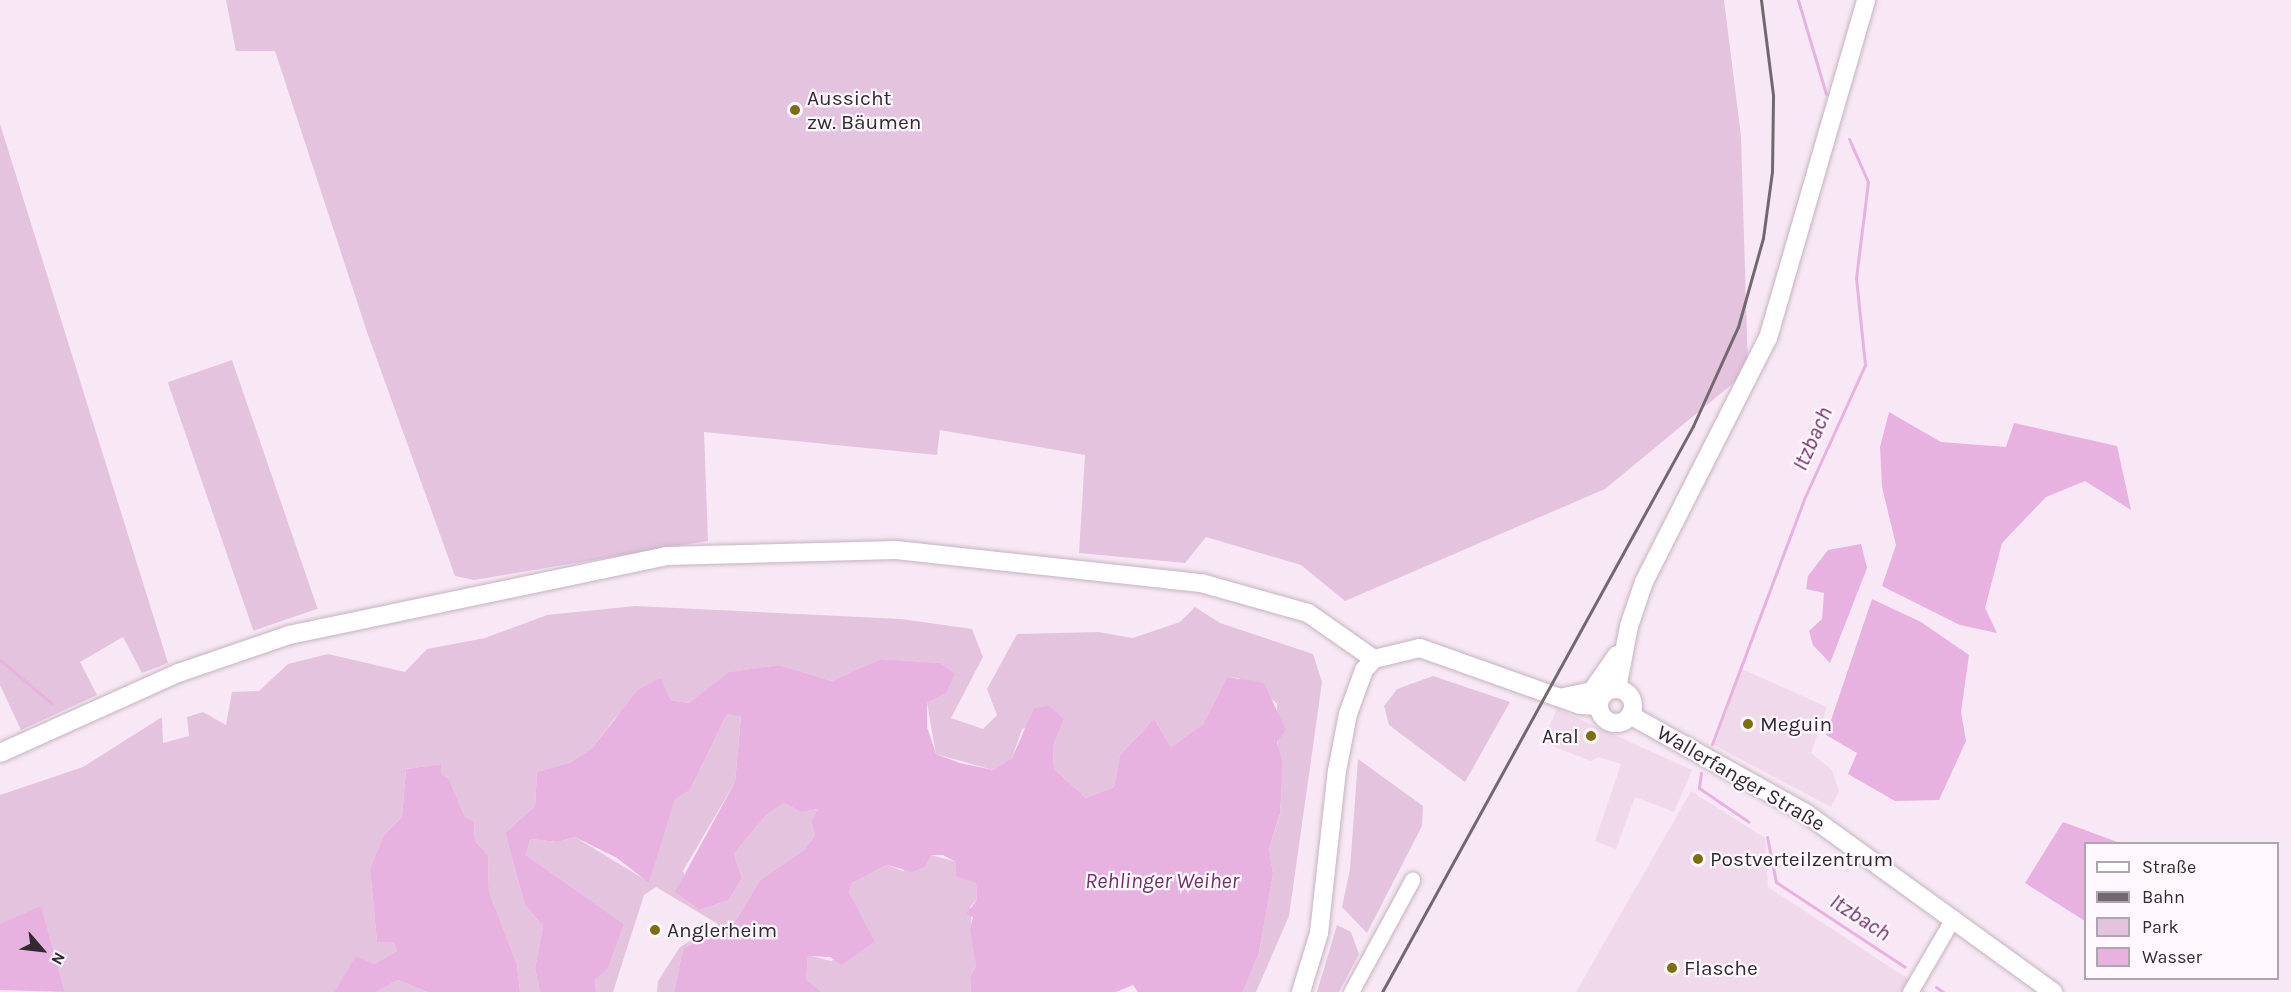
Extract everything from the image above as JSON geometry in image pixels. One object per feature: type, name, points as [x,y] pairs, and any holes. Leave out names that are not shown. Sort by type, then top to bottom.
[{"type":"main road","points":[[1556,696],[1572,699],[1592,691],[1610,669],[1627,633],[1659,549],[1768,338],[1866,0]]},
{"type":"main road","points":[[0,753],[178,673],[289,634],[666,556],[896,550],[1201,584],[1308,614],[1374,659]]},
{"type":"main road","points":[[1617,689],[1627,633]]},
{"type":"main road","points":[[1301,992],[1323,914],[1337,771],[1348,714],[1364,670],[1374,659],[1420,648],[1556,696],[1599,706],[1608,721],[1620,722],[1630,715],[1631,699],[1617,689]]},
{"type":"main road","points":[[1599,706],[1603,696],[1617,689]]},
{"type":"main road","name":"Wallerfanger Straße","points":[[1630,715],[1779,796],[2054,992]]},
{"type":"street","points":[[1350,992],[1412,880]]},
{"type":"street","points":[[1910,992],[1953,918]]},
{"type":"shaded area","points":[[1742,669],[1827,707],[1811,753],[1832,770],[1839,791],[1831,807],[1714,745]]},
{"type":"shaded area","points":[[1557,709],[1692,770],[1674,812],[1635,797],[1616,849],[1595,841],[1621,764],[1598,757],[1591,761],[1542,742]]},
{"type":"shaded area","points":[[1691,791],[1765,838],[1768,887],[1928,992],[1576,992]]},
{"type":"green space","points":[[226,0],[1724,0],[1741,136],[1748,371],[1605,489],[1345,601],[1301,565],[1206,537],[1185,563],[1079,553],[1085,455],[940,430],[937,455],[704,432],[708,541],[474,580],[455,576],[367,332],[275,51],[236,51]]},
{"type":"green space","points":[[0,124],[168,663],[142,673],[123,637],[80,662],[97,695],[21,730],[0,685]]},
{"type":"green space","points":[[232,360],[318,609],[253,631],[168,382]]},
{"type":"green space","points":[[635,606],[901,619],[972,629],[983,657],[951,718],[983,729],[997,715],[987,689],[1017,634],[1098,632],[1133,638],[1180,622],[1195,607],[1220,623],[1313,654],[1322,682],[1289,916],[1256,992],[1243,992],[1259,953],[1273,874],[1269,848],[1280,815],[1283,765],[1278,755],[1277,703],[1238,678],[1227,677],[1203,724],[1171,747],[1154,719],[1120,755],[1114,787],[1086,798],[1054,769],[1053,747],[1064,719],[1022,729],[1012,758],[993,770],[936,754],[927,703],[946,693],[940,663],[880,659],[832,681],[779,665],[730,672],[689,703],[671,700],[661,678],[615,718],[592,748],[571,762],[537,772],[535,806],[505,833],[525,905],[543,926],[535,968],[540,992],[520,992],[517,964],[489,892],[488,855],[475,841],[474,821],[465,817],[449,779],[441,774],[441,764],[406,769],[402,817],[384,835],[370,869],[377,942],[394,942],[397,951],[374,964],[356,957],[334,992],[65,992],[41,907],[0,924],[0,795],[83,767],[162,717],[163,743],[189,736],[187,717],[203,712],[226,725],[232,692],[259,691],[288,664],[328,654],[405,672],[427,649],[485,638],[547,615]]},
{"type":"green space","points":[[1433,676],[1510,702],[1465,782],[1389,725],[1384,706],[1397,689]]},
{"type":"green space","points":[[727,714],[741,715],[735,782],[683,871],[700,910],[729,900],[742,878],[734,854],[766,815],[784,803],[801,812],[818,809],[815,835],[804,850],[760,880],[730,930],[683,948],[674,992],[657,992],[658,981],[680,947],[718,924],[656,887],[644,895],[613,992],[596,992],[595,980],[608,969],[624,924],[526,855],[530,839],[558,842],[575,837],[649,882],[675,798],[690,790]]},
{"type":"green space","points":[[1358,759],[1423,806],[1422,826],[1367,933],[1342,907],[1350,869]]},
{"type":"green space","points":[[931,855],[957,862],[976,883],[977,900],[970,907],[976,966],[970,977],[971,992],[822,992],[806,981],[808,955],[831,961],[875,941],[849,892],[852,883],[887,865],[903,871]]},
{"type":"green space","points":[[1337,925],[1351,932],[1359,954],[1339,992],[1317,992]]},
{"type":"green space","points":[[398,980],[427,992],[376,992]]},
{"type":"water","points":[[1889,412],[1941,442],[2006,447],[2014,423],[2117,446],[2131,510],[2085,481],[2046,497],[2002,543],[1985,608],[1997,633],[1960,625],[1882,586],[1896,545],[1882,487],[1880,447]]},
{"type":"water","points":[[1861,544],[1867,568],[1830,663],[1813,645],[1809,631],[1822,619],[1824,593],[1806,589],[1808,576],[1828,550]]},
{"type":"water","points":[[1872,599],[1921,622],[1969,655],[1961,712],[1966,741],[1939,800],[1895,801],[1848,774],[1857,753],[1826,735]]},
{"type":"water","name":"Rehlinger Weiher","points":[[880,659],[940,663],[955,674],[946,693],[927,703],[927,727],[936,754],[960,763],[993,770],[1012,758],[1034,708],[1049,706],[1064,719],[1053,747],[1054,769],[1086,798],[1114,787],[1120,755],[1154,719],[1171,747],[1203,724],[1227,677],[1264,683],[1286,730],[1277,742],[1283,765],[1280,814],[1269,848],[1273,874],[1259,953],[1243,992],[1138,992],[1133,985],[1116,992],[971,992],[970,977],[976,966],[970,930],[973,917],[966,914],[977,900],[976,883],[956,876],[956,862],[943,855],[931,855],[925,867],[912,872],[887,865],[852,883],[849,892],[875,941],[842,965],[830,957],[808,956],[806,980],[822,992],[674,992],[683,948],[730,930],[760,880],[804,850],[815,835],[812,821],[818,809],[801,812],[784,803],[766,815],[734,854],[742,878],[729,900],[700,910],[675,892],[735,782],[741,716],[727,714],[690,790],[675,799],[649,883],[617,858],[575,837],[558,842],[530,839],[526,855],[624,924],[608,969],[595,980],[596,992],[540,992],[535,968],[543,926],[525,905],[505,833],[535,806],[537,772],[571,762],[592,748],[638,690],[661,678],[671,700],[689,703],[729,672],[779,665],[832,681]]},
{"type":"water","points":[[441,764],[441,774],[449,779],[465,817],[474,821],[475,841],[488,855],[489,892],[517,964],[520,992],[427,992],[398,980],[376,992],[334,992],[356,956],[374,964],[397,951],[394,942],[377,942],[370,869],[384,835],[402,817],[406,769]]},
{"type":"water","points":[[2063,822],[2117,842],[2084,842],[2084,920],[2025,883]]},
{"type":"water","points":[[41,906],[65,992],[0,990],[0,924]]},
{"type":"waterway","name":"Itzbach","points":[[1798,0],[1826,94]]},
{"type":"waterway","name":"Itzbach","points":[[1712,744],[1804,499],[1865,365],[1856,278],[1868,182],[1849,139]]},
{"type":"waterway","points":[[0,660],[51,703]]},
{"type":"waterway","name":"Itzbach","points":[[1701,773],[1699,788],[1749,822]]},
{"type":"waterway","name":"Itzbach","points":[[1767,837],[1776,882],[1905,967]]},
{"type":"waterway","name":"Itzbach","points":[[1936,987],[1943,992]]},
{"type":"railway","points":[[1382,992],[1693,426],[1738,327],[1763,238],[1772,171],[1773,95],[1761,0]]},
{"type":"place","name":"Aussicht zw. Bäumen","points":[[795,110]]},
{"type":"place","name":"Meguin","points":[[1748,724]]},
{"type":"place","name":"Aral","points":[[1591,736]]},
{"type":"place","name":"Postverteilzentrum","points":[[1698,859]]},
{"type":"place","name":"Anglerheim","points":[[655,930]]},
{"type":"place","name":"Flasche","points":[[1672,968]]}]
